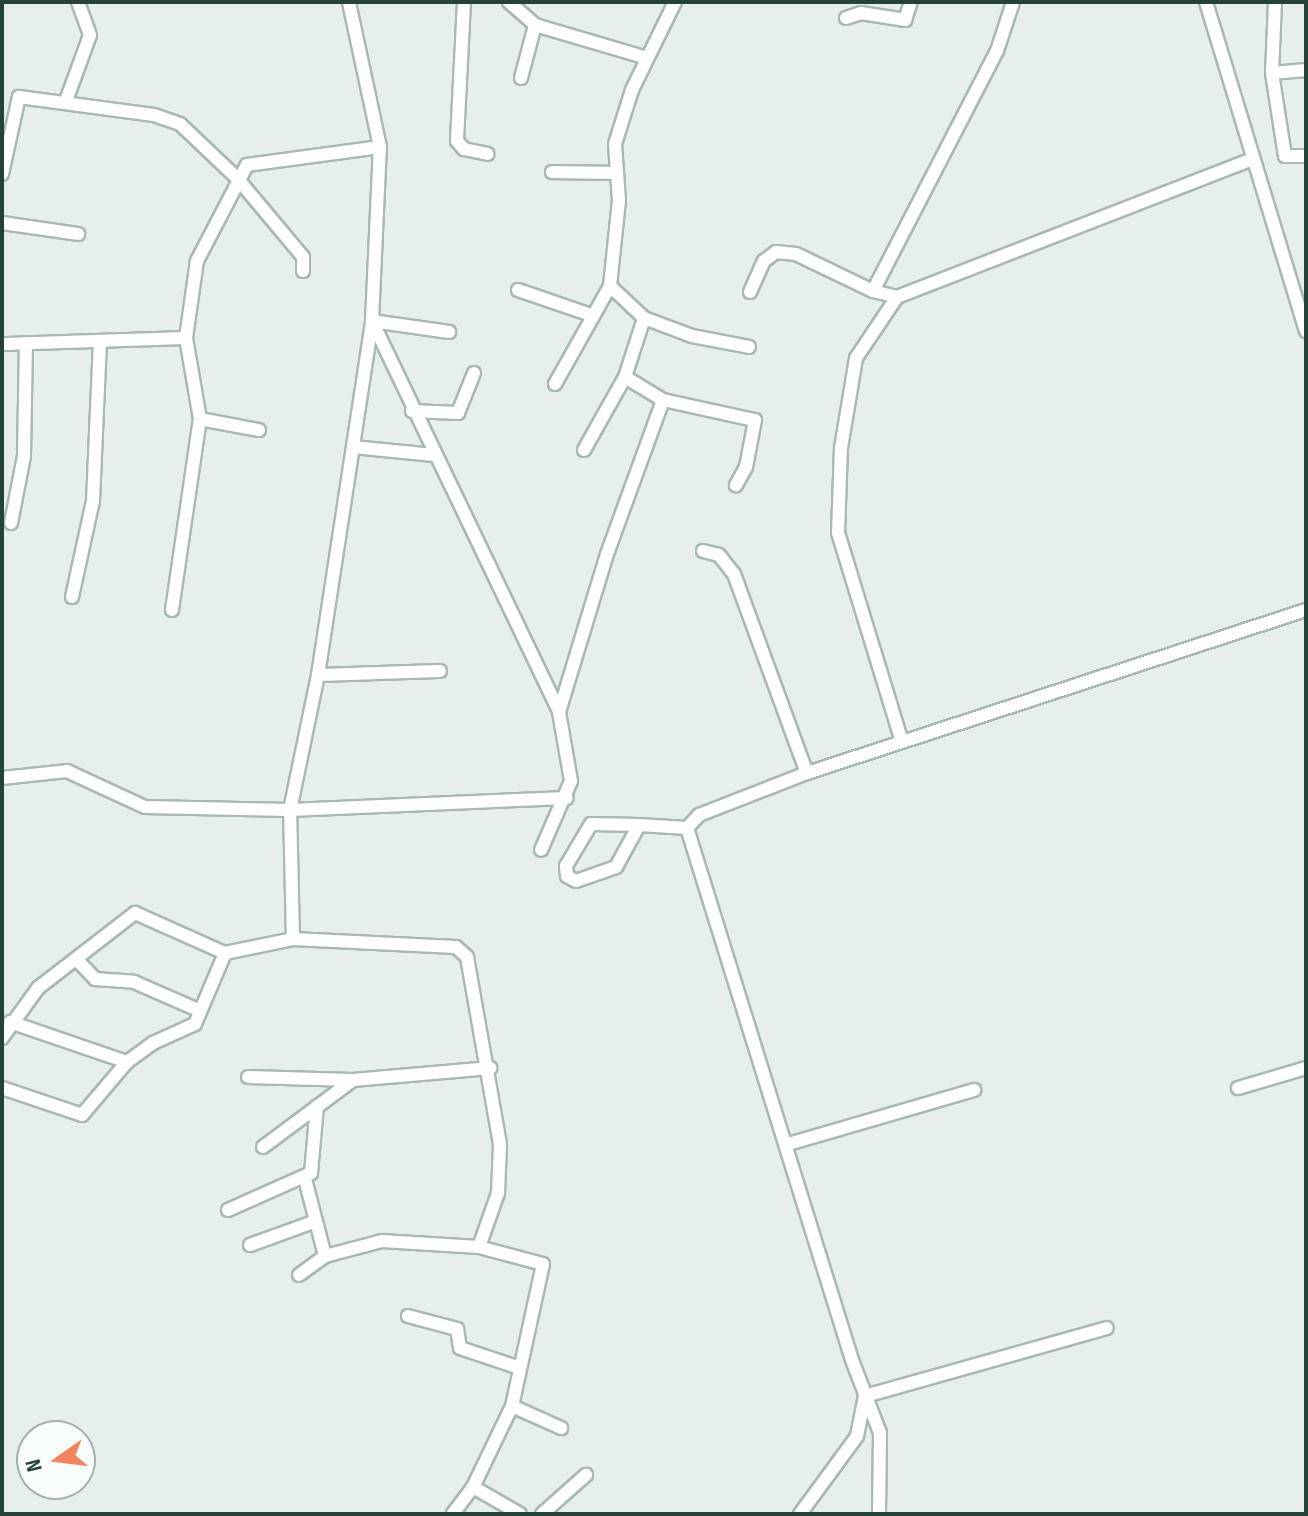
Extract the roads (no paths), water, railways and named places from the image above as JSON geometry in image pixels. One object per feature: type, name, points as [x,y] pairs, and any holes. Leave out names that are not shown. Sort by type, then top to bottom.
[{"type":"street","points":[[66,101],[90,35],[78,2]]},
{"type":"street","points":[[293,939],[290,810],[318,675],[372,321],[380,147],[349,2]]},
{"type":"street","points":[[464,2],[457,141],[464,149],[487,154]]},
{"type":"street","points":[[509,2],[535,25],[647,58]]},
{"type":"street","points":[[555,384],[610,286],[617,173],[615,144],[647,58],[675,2]]},
{"type":"street","points":[[846,18],[861,13],[905,20],[911,2]]},
{"type":"street","points":[[873,291],[997,51],[1013,2]]},
{"type":"street","points":[[1206,2],[1306,331]]},
{"type":"street","points":[[1275,2],[1272,73],[1285,156],[1306,156]]},
{"type":"street","points":[[521,78],[535,25]]},
{"type":"street","points":[[1272,73],[1306,70]]},
{"type":"street","points":[[2,174],[19,97],[66,101],[180,124],[237,178],[303,257],[303,271]]},
{"type":"street","points":[[172,610],[200,419],[186,338],[197,261],[237,178],[252,163],[380,147]]},
{"type":"street","points":[[902,742],[838,533],[836,496],[856,358],[897,297],[1253,159]]},
{"type":"street","points":[[552,172],[617,173]]},
{"type":"street","points":[[2,223],[78,234]]},
{"type":"street","points":[[750,292],[764,261],[776,252],[796,254],[873,291],[897,297]]},
{"type":"street","points":[[610,286],[644,318],[692,336],[749,347]]},
{"type":"street","points":[[518,290],[591,315]]},
{"type":"street","points":[[584,450],[625,377],[644,318]]},
{"type":"street","points":[[372,321],[449,332]]},
{"type":"street","points":[[372,321],[412,411],[559,712],[570,761],[567,798],[541,850]]},
{"type":"street","points":[[2,344],[186,338]]},
{"type":"street","points":[[72,597],[93,501],[100,341]]},
{"type":"street","points":[[11,523],[24,456],[26,343]]},
{"type":"street","points":[[412,411],[458,413],[474,373]]},
{"type":"street","points":[[625,377],[663,400],[755,420],[746,467],[736,485]]},
{"type":"street","points":[[559,712],[607,554],[663,400]]},
{"type":"street","points":[[200,419],[259,430]]},
{"type":"street","points":[[353,447],[434,455]]},
{"type":"street","points":[[703,551],[719,555],[734,574],[807,773]]},
{"type":"street","points":[[687,828],[699,815],[807,773],[1306,610]]},
{"type":"street","points":[[318,675],[440,671]]},
{"type":"street","points":[[2,778],[67,771],[145,807],[290,810],[567,798]]},
{"type":"street","points":[[639,825],[616,867],[576,881],[567,876],[566,866],[591,824],[639,825],[687,828]]},
{"type":"street","points":[[687,828],[865,1396],[880,1433],[879,1514]]},
{"type":"street","points":[[127,1062],[5,1029],[38,988],[135,913],[225,953],[293,939],[463,950],[490,1068],[500,1144],[498,1193],[479,1247]]},
{"type":"street","points":[[2,1088],[82,1115],[127,1062],[153,1043],[188,1030],[225,953]]},
{"type":"street","points":[[76,959],[95,979],[134,982],[198,1010]]},
{"type":"street","points":[[248,1077],[353,1080],[490,1068]]},
{"type":"street","points":[[1238,1088],[1306,1068]]},
{"type":"street","points":[[263,1147],[353,1080]]},
{"type":"street","points":[[788,1144],[974,1090]]},
{"type":"street","points":[[228,1210],[305,1179],[313,1165],[317,1106]]},
{"type":"street","points":[[305,1179],[325,1256]]},
{"type":"street","points":[[250,1245],[316,1221]]},
{"type":"street","points":[[299,1275],[325,1256],[382,1241],[479,1247],[543,1264],[517,1367],[512,1406],[473,1487],[453,1514]]},
{"type":"street","points":[[408,1316],[457,1329],[460,1348],[517,1367]]},
{"type":"street","points":[[865,1396],[1107,1328]]},
{"type":"street","points":[[800,1514],[857,1436],[865,1396]]},
{"type":"street","points":[[512,1406],[561,1428]]},
{"type":"street","points":[[542,1514],[586,1475]]},
{"type":"street","points":[[473,1487],[520,1514]]}]
